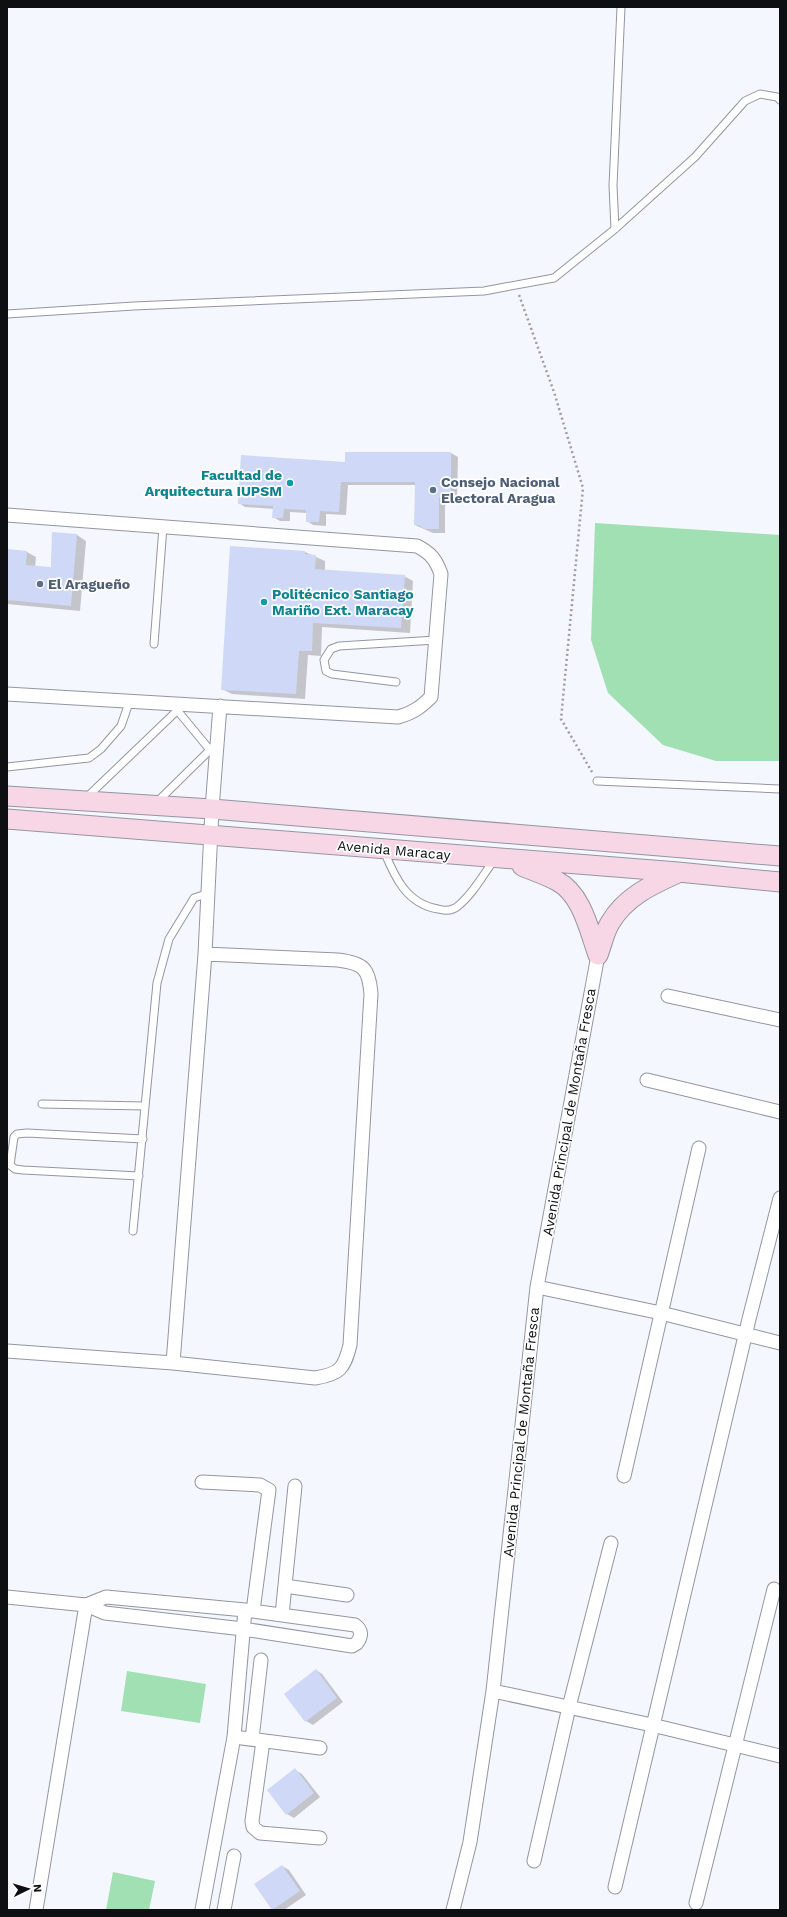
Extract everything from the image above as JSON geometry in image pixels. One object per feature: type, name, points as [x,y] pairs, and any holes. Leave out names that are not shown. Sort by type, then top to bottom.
[{"type":"street","points":[[7,515],[417,546],[429,552],[437,563],[441,574],[431,697],[422,707],[410,714],[398,717],[220,706],[181,707],[130,700],[7,694]]},
{"type":"street","points":[[173,1363],[205,954],[206,894],[212,835],[213,746],[220,706]]},
{"type":"street","name":"Avenida Maracay","points":[[7,796],[212,809],[780,856]]},
{"type":"street","name":"Avenida Maracay","points":[[7,819],[384,849],[501,860],[678,872],[780,882]]},
{"type":"street","points":[[501,860],[558,881],[573,895],[583,913],[598,955]]},
{"type":"street","points":[[598,955],[609,924],[624,904],[644,889],[678,872]]},
{"type":"street","points":[[7,1351],[173,1363],[315,1378],[328,1376],[340,1370],[346,1361],[350,1345],[371,994],[370,980],[366,970],[355,962],[205,954]]},
{"type":"street","name":"Avenida Principal de Montaña Fresca","points":[[453,1910],[470,1842],[493,1691],[537,1287],[598,955]]},
{"type":"street","points":[[668,996],[780,1020]]},
{"type":"street","points":[[647,1080],[780,1112]]},
{"type":"street","points":[[624,1476],[699,1148]]},
{"type":"street","points":[[615,1887],[652,1725],[780,1198]]},
{"type":"street","points":[[537,1287],[661,1313],[780,1343]]},
{"type":"street","points":[[202,1482],[260,1485],[269,1490],[249,1611],[243,1629],[234,1737],[202,1910]]},
{"type":"street","points":[[282,1615],[295,1486]]},
{"type":"street","points":[[534,1862],[569,1707],[611,1543]]},
{"type":"street","points":[[285,1586],[347,1595]]},
{"type":"street","points":[[696,1903],[774,1589]]},
{"type":"street","points":[[7,1598],[86,1605],[105,1613],[243,1629],[352,1646],[360,1640],[360,1628],[355,1625],[282,1615],[106,1597],[86,1605]]},
{"type":"street","points":[[36,1910],[86,1605]]},
{"type":"street","points":[[261,1660],[252,1820],[253,1827],[260,1833],[320,1838]]},
{"type":"street","points":[[493,1691],[736,1744],[780,1756]]},
{"type":"street","points":[[234,1737],[320,1748]]},
{"type":"street","points":[[224,1910],[234,1856]]},
{"type":"lane","points":[[615,229],[613,186],[621,7]]},
{"type":"lane","points":[[7,314],[134,306],[484,292],[554,278],[615,229],[695,157],[745,101],[760,94],[780,100]]},
{"type":"lane","points":[[154,644],[163,527]]},
{"type":"lane","points":[[396,682],[332,674],[326,671],[324,660],[331,649],[339,646],[436,640]]},
{"type":"lane","points":[[7,767],[89,758],[101,749],[121,726],[130,700]]},
{"type":"lane","points":[[83,801],[181,707],[213,746],[154,805]]},
{"type":"lane","points":[[597,781],[780,789]]},
{"type":"lane","points":[[384,849],[395,877],[418,903],[430,908],[447,911],[457,907],[501,860]]},
{"type":"lane","points":[[133,1231],[157,983],[169,939],[194,898],[206,894]]},
{"type":"lane","points":[[42,1104],[144,1106]]},
{"type":"lane","points":[[139,1176],[23,1170],[15,1169],[9,1165],[14,1138],[18,1134],[27,1133],[143,1140]]},
{"type":"path","points":[[516,285],[554,392],[583,488],[561,719],[597,781]]},
{"type":"green space","points":[[595,523],[780,535],[780,761],[716,761],[663,745],[608,693],[591,640]]},
{"type":"green space","points":[[127,1671],[206,1684],[200,1723],[121,1711]]},
{"type":"green space","points":[[113,1872],[155,1881],[149,1910],[106,1910]]},
{"type":"building","points":[[345,452],[451,452],[451,497],[439,497],[439,529],[425,529],[419,525],[414,525],[415,482],[341,482],[339,512],[320,511],[319,522],[306,522],[306,510],[284,509],[283,518],[272,518],[273,506],[238,504],[241,455],[345,462]]},
{"type":"building","name":"El Aragueño","points":[[52,532],[77,534],[71,606],[7,600],[7,549],[27,551],[26,565],[51,567]]},
{"type":"building","name":"Politécnico Santiago Mariño Ext. Maracay","points":[[230,546],[305,551],[305,554],[316,555],[315,569],[405,575],[401,628],[313,623],[312,651],[299,651],[296,694],[221,690]]},
{"type":"building","points":[[316,1669],[337,1698],[305,1722],[284,1694]]},
{"type":"building","points":[[295,1768],[314,1793],[286,1815],[267,1790]]},
{"type":"building","points":[[282,1865],[300,1891],[272,1910],[254,1884]]},
{"type":"place","name":"Facultad de Arquitectura IUPSM","points":[[290,483]]},
{"type":"place","name":"Consejo Nacional Electoral Aragua","points":[[433,490]]},
{"type":"place","name":"El Aragueño","points":[[40,584]]},
{"type":"place","name":"Politécnico Santiago Mariño Ext. Maracay","points":[[264,602]]}]
